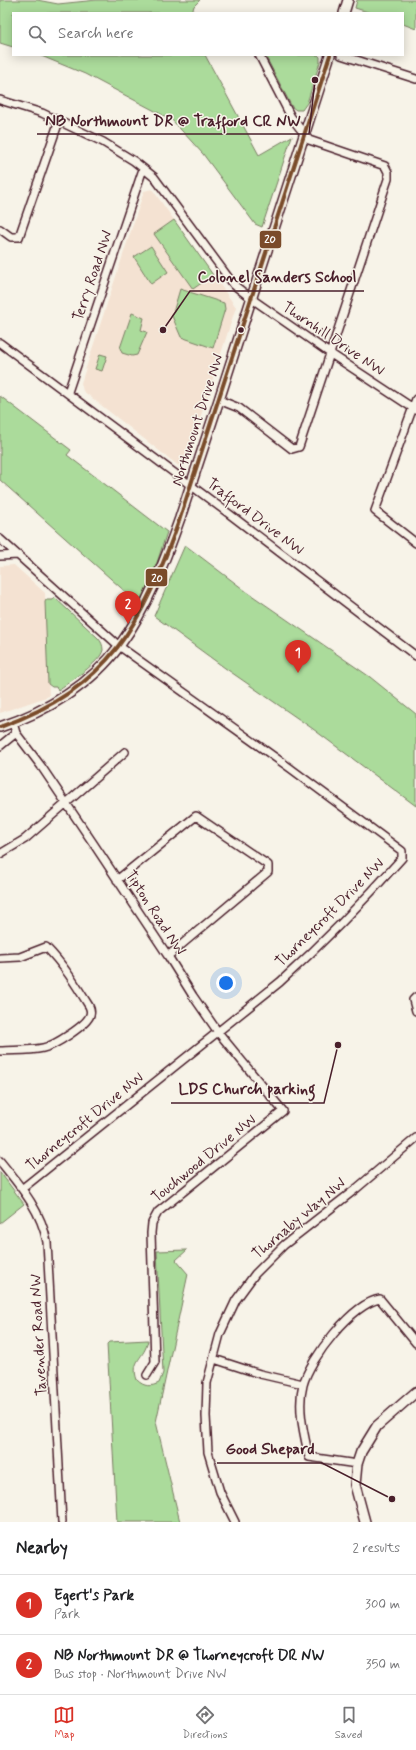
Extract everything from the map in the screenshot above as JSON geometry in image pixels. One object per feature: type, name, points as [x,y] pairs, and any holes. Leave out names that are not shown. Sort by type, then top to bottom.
[{"type":"street","points":[[344,12],[348,0]]},
{"type":"street","points":[[219,400],[239,408],[292,449],[299,448],[388,179],[388,172],[385,166],[314,143],[304,134],[291,117],[259,56]]},
{"type":"street","name":"Northmount Drive NW","points":[[0,727],[13,723],[48,706],[78,688],[100,668],[120,646],[149,599],[164,564],[191,486],[330,56]]},
{"type":"street","points":[[344,56],[416,79]]},
{"type":"street","name":"Thornhill Drive NW","points":[[0,100],[42,113],[103,142],[134,161],[154,177],[234,285],[252,300],[415,409]]},
{"type":"street","points":[[0,229],[11,237],[19,237],[59,121]]},
{"type":"street","name":"Terry Road NW","points":[[68,392],[143,169]]},
{"type":"street","name":"Trafford Drive NW","points":[[0,343],[68,392],[416,656]]},
{"type":"street","points":[[416,399],[415,409],[375,511],[416,543]]},
{"type":"street","name":"Thorneycroft Drive NW","points":[[0,539],[120,646],[290,768],[402,851],[402,858],[375,889],[317,949],[280,982],[23,1188]]},
{"type":"street","points":[[0,556],[18,555]]},
{"type":"street","name":"Tipton Road NW","points":[[13,723],[16,733],[41,766],[168,956],[192,996],[218,1032],[283,1111]]},
{"type":"street","points":[[0,746],[16,733]]},
{"type":"street","points":[[0,854],[25,839],[125,752]]},
{"type":"street","points":[[117,880],[196,816],[268,865],[268,872],[168,956]]},
{"type":"street","points":[[0,958],[20,956],[46,947],[70,975],[91,1011],[86,1021],[58,1042],[46,1048],[0,1051]]},
{"type":"street","points":[[416,996],[413,1000],[416,1012]]},
{"type":"street","name":"Touchwood Drive NW","points":[[147,1375],[155,1362],[151,1233],[152,1223],[155,1217],[158,1212],[283,1111]]},
{"type":"street","name":"Thornaby Way NW","points":[[234,1522],[220,1492],[208,1452],[206,1416],[207,1383],[220,1334],[236,1300],[255,1274],[284,1245],[357,1188],[416,1138]]},
{"type":"street","name":"Tavender Road NW","points":[[0,1162],[23,1188],[42,1223],[47,1242],[62,1522]]},
{"type":"street","points":[[357,1464],[309,1457],[303,1432],[300,1404],[303,1384],[317,1356],[342,1323],[373,1300],[380,1299],[416,1343]]},
{"type":"street","points":[[214,1359],[260,1374],[303,1384]]},
{"type":"street","points":[[365,1522],[355,1485],[357,1464],[361,1452],[377,1426],[416,1392]]},
{"type":"shaded area","points":[[152,189],[236,307],[185,465],[180,467],[83,391],[81,383],[144,191]]},
{"type":"shaded area","points":[[14,565],[45,593],[49,696],[0,713],[0,566]]},
{"type":"green space","points":[[0,0],[37,0],[58,4],[97,0],[200,0],[194,6],[192,12],[12,12],[12,47],[0,43]]},
{"type":"green space","points":[[357,0],[416,0],[416,29],[404,24],[404,12],[368,12],[355,8]]},
{"type":"green space","points":[[41,56],[206,56],[259,155],[292,136],[262,227],[255,224],[203,154],[172,120],[85,74]]},
{"type":"green space","points":[[266,56],[319,56],[320,62],[307,103],[302,110],[296,110],[292,107]]},
{"type":"green space","points":[[174,220],[213,275],[193,289],[154,234]]},
{"type":"green space","points":[[151,246],[168,272],[151,284],[134,257]]},
{"type":"green space","points":[[180,289],[224,303],[225,309],[213,348],[181,337],[172,316]]},
{"type":"green space","points":[[132,313],[144,318],[141,330],[147,332],[137,355],[132,356],[122,353],[120,348]]},
{"type":"green space","points":[[100,354],[107,356],[102,371],[95,369]]},
{"type":"green space","points":[[0,396],[71,450],[67,455],[167,532],[150,584],[139,606],[129,595],[0,480]]},
{"type":"green space","points":[[185,545],[247,592],[370,677],[416,714],[416,806],[313,729],[225,668],[154,616]]},
{"type":"green space","points":[[54,597],[98,638],[103,646],[101,655],[91,666],[58,690],[56,687],[52,687],[48,684],[45,602],[46,600],[52,600]]},
{"type":"green space","points":[[0,1172],[24,1204],[0,1223]]},
{"type":"green space","points":[[187,1250],[176,1260],[188,1274],[156,1422],[180,1522],[117,1522],[107,1344],[109,1342],[148,1340],[135,1368],[135,1373],[137,1380],[142,1384],[148,1386],[159,1383],[163,1373],[157,1251]]},
{"type":"transit line","name":"20","points":[[0,727],[38,711],[70,692],[96,671],[117,647],[136,620],[151,590],[166,556],[180,518],[330,56]]},
{"type":"place","name":"NB Northmount DR @ Trafford CR NW","points":[[315,80]]},
{"type":"place","name":"Colonel Sanders School","points":[[163,330]]},
{"type":"place","name":"NB Northmount DR @ Thorneycroft DR NW","points":[[128,624]]},
{"type":"place","name":"Egert's Park","points":[[298,673]]},
{"type":"place","name":"LDS Church parking","points":[[338,1045]]},
{"type":"place","name":"Good Shepard","points":[[392,1499]]}]
